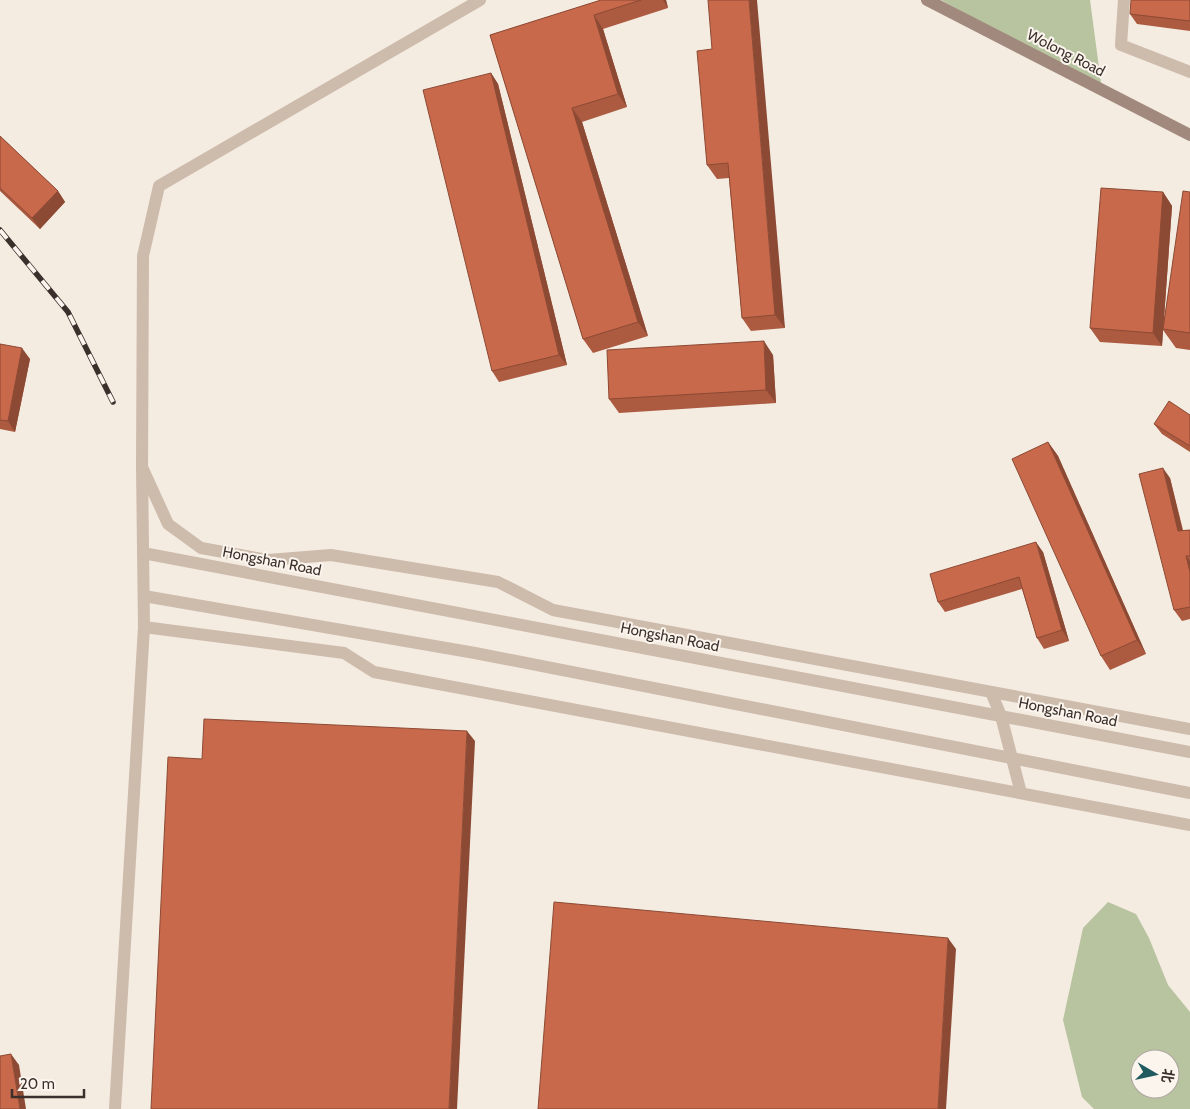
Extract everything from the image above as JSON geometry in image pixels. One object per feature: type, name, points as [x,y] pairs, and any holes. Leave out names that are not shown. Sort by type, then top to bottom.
[{"type":"main road","name":"Wolong Road","points":[[927,0],[1190,135]]},
{"type":"street","points":[[115,1109],[144,627],[142,467],[143,256],[159,186],[480,0]]},
{"type":"street","points":[[1124,0],[1121,45],[1190,72]]},
{"type":"street","points":[[142,467],[168,524],[201,548],[268,560],[331,555],[498,582],[554,610],[1190,729]]},
{"type":"street","name":"Hongshan Road","points":[[143,553],[1190,752]]},
{"type":"street","points":[[144,596],[475,653],[1190,793]]},
{"type":"street","points":[[144,627],[344,653],[374,672],[1190,825]]},
{"type":"street","points":[[991,692],[1001,716],[1021,794]]},
{"type":"green space","points":[[941,0],[1090,0],[1102,90]]},
{"type":"green space","points":[[1108,902],[1136,914],[1149,938],[1168,985],[1190,1012],[1190,1109],[1094,1109],[1082,1097],[1063,1020],[1083,928]]},
{"type":"building","points":[[601,0],[641,0],[594,15],[618,94],[572,108],[638,322],[583,339],[490,35]]},
{"type":"building","points":[[708,0],[749,0],[775,315],[742,318],[728,163],[707,165],[697,51],[712,49]]},
{"type":"building","points":[[1131,0],[1190,0],[1190,21],[1130,14]]},
{"type":"building","points":[[491,73],[559,355],[492,371],[423,90]]},
{"type":"building","points":[[0,136],[58,191],[32,218],[0,188]]},
{"type":"building","points":[[1101,188],[1163,192],[1153,333],[1090,328]]},
{"type":"building","points":[[1183,191],[1190,192],[1190,333],[1163,329]]},
{"type":"building","points":[[764,341],[766,390],[609,399],[607,350]]},
{"type":"building","points":[[0,344],[22,348],[8,421],[0,420]]},
{"type":"building","points":[[1169,401],[1190,415],[1190,446],[1154,424]]},
{"type":"building","points":[[1048,442],[1137,640],[1101,656],[1012,459]]},
{"type":"building","points":[[1163,468],[1178,531],[1190,530],[1190,556],[1186,556],[1190,572],[1190,607],[1174,610],[1139,474]]},
{"type":"building","points":[[1036,542],[1062,630],[1037,638],[1019,577],[938,602],[930,574]]},
{"type":"building","points":[[204,719],[467,731],[449,1109],[151,1109],[168,757],[202,759]]},
{"type":"building","points":[[554,902],[948,938],[938,1109],[538,1109]]},
{"type":"building","points":[[11,1054],[20,1109],[0,1109],[0,1056]]},
{"type":"railway","points":[[0,230],[68,312],[113,402]]}]
